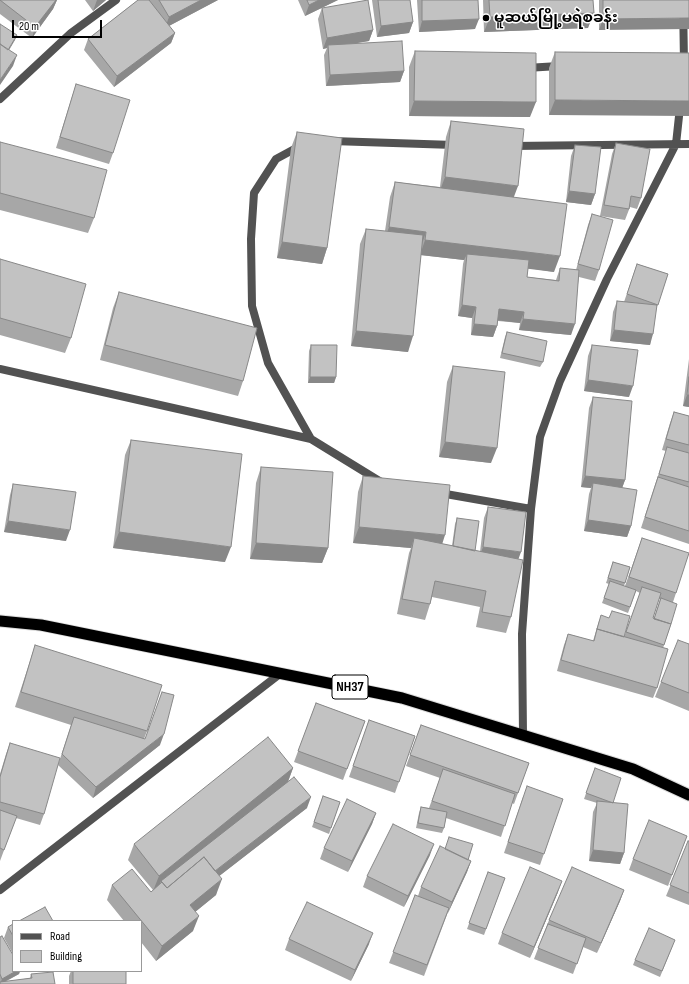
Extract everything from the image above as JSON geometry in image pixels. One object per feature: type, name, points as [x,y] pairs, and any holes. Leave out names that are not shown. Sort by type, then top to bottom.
[{"type":"highway","name":"NH37","points":[[0,621],[41,625],[402,698],[633,769],[689,795]]},
{"type":"street","points":[[0,99],[71,33],[116,0]]},
{"type":"street","points":[[683,0],[683,64]]},
{"type":"street","points":[[518,68],[565,66]]},
{"type":"street","points":[[523,735],[522,634],[531,509],[540,436],[560,381],[606,279],[676,144],[681,99]]},
{"type":"street","points":[[323,140],[464,146]]},
{"type":"street","points":[[309,143],[276,160],[254,193],[251,239],[252,306],[268,362],[311,439]]},
{"type":"street","points":[[503,146],[689,144]]},
{"type":"street","points":[[0,369],[311,439],[384,484],[392,485]]},
{"type":"street","points":[[431,492],[531,509]]},
{"type":"street","points":[[0,890],[281,673]]},
{"type":"building","points":[[0,0],[56,0],[35,27]]},
{"type":"building","points":[[138,0],[149,0],[175,33],[117,76],[88,39]]},
{"type":"building","points":[[159,0],[201,0],[169,17]]},
{"type":"building","points":[[307,0],[319,0],[309,5]]},
{"type":"building","points":[[368,0],[373,30],[327,38],[322,8]]},
{"type":"building","points":[[378,0],[410,0],[413,22],[381,26]]},
{"type":"building","points":[[422,0],[478,0],[479,19],[422,21]]},
{"type":"building","points":[[489,0],[593,0],[594,13],[490,17]]},
{"type":"building","points":[[603,0],[689,0],[689,18],[603,19]]},
{"type":"building","points":[[0,24],[17,35],[8,50],[0,44]]},
{"type":"building","points":[[402,41],[404,71],[330,75],[328,45]]},
{"type":"building","points":[[0,44],[17,55],[0,80]]},
{"type":"building","points":[[415,51],[536,53],[536,102],[414,101]]},
{"type":"building","points":[[555,52],[689,53],[689,101],[555,100]]},
{"type":"building","points":[[76,84],[130,100],[113,153],[60,137]]},
{"type":"building","points":[[451,121],[524,129],[518,186],[445,177]]},
{"type":"building","points":[[297,132],[342,138],[327,248],[282,242]]},
{"type":"building","points":[[0,142],[107,170],[94,218],[0,193]]},
{"type":"building","points":[[616,143],[650,149],[641,198],[631,196],[629,209],[604,205]]},
{"type":"building","points":[[575,145],[601,147],[595,194],[569,191]]},
{"type":"building","points":[[395,182],[567,204],[560,256],[425,240],[426,232],[389,227]]},
{"type":"building","points":[[592,214],[613,220],[599,270],[578,264]]},
{"type":"building","points":[[366,229],[423,235],[413,336],[356,331]]},
{"type":"building","points":[[467,254],[529,260],[527,277],[559,281],[560,268],[579,270],[575,324],[523,319],[524,312],[499,309],[497,326],[474,324],[476,307],[462,305]]},
{"type":"building","points":[[0,259],[86,284],[71,338],[0,318]]},
{"type":"building","points":[[637,264],[668,274],[658,305],[627,294]]},
{"type":"building","points":[[119,292],[257,328],[243,381],[105,345]]},
{"type":"building","points":[[617,301],[657,305],[653,334],[614,330]]},
{"type":"building","points":[[507,332],[547,341],[543,362],[502,353]]},
{"type":"building","points":[[311,345],[337,345],[336,377],[310,377]]},
{"type":"building","points":[[592,345],[638,350],[633,386],[588,380]]},
{"type":"building","points":[[453,366],[505,372],[497,448],[445,442]]},
{"type":"building","points":[[689,377],[689,395],[687,395]]},
{"type":"building","points":[[593,397],[632,401],[625,480],[585,476]]},
{"type":"building","points":[[674,412],[689,416],[689,445],[666,439]]},
{"type":"building","points":[[131,440],[242,454],[231,547],[119,532]]},
{"type":"building","points":[[667,447],[689,453],[689,482],[659,474]]},
{"type":"building","points":[[261,467],[333,472],[328,548],[256,543]]},
{"type":"building","points":[[363,476],[450,485],[445,535],[359,527]]},
{"type":"building","points":[[658,477],[689,487],[689,531],[645,517]]},
{"type":"building","points":[[593,483],[637,490],[631,526],[588,520]]},
{"type":"building","points":[[13,484],[76,492],[70,530],[8,521]]},
{"type":"building","points":[[488,507],[526,512],[521,552],[483,547]]},
{"type":"building","points":[[457,518],[479,521],[475,551],[453,546]]},
{"type":"building","points":[[414,538],[523,560],[511,617],[482,612],[486,591],[435,581],[430,604],[402,599]]},
{"type":"building","points":[[642,538],[689,553],[676,593],[629,577]]},
{"type":"building","points":[[613,562],[630,567],[625,583],[608,578]]},
{"type":"building","points":[[610,581],[636,590],[630,607],[604,598]]},
{"type":"building","points":[[642,587],[661,593],[653,618],[671,624],[664,645],[626,632]]},
{"type":"building","points":[[661,598],[677,604],[671,624],[654,619]]},
{"type":"building","points":[[612,611],[630,616],[624,637],[597,629],[601,615],[609,618]]},
{"type":"building","points":[[597,629],[668,649],[657,688],[561,660],[568,634],[594,641]]},
{"type":"building","points":[[678,640],[689,644],[689,693],[661,682]]},
{"type":"building","points":[[35,645],[162,685],[147,731],[21,692]]},
{"type":"building","points":[[162,692],[174,695],[164,734],[96,787],[62,754],[74,717],[145,739]]},
{"type":"building","points":[[316,703],[365,721],[347,769],[298,751]]},
{"type":"building","points":[[369,720],[415,736],[399,782],[353,766]]},
{"type":"building","points":[[421,725],[529,763],[518,793],[410,755]]},
{"type":"building","points":[[268,737],[293,768],[159,876],[134,844]]},
{"type":"building","points":[[10,743],[60,758],[44,814],[0,802],[0,777]]},
{"type":"building","points":[[595,768],[621,778],[613,803],[586,793]]},
{"type":"building","points":[[443,769],[515,794],[505,826],[432,801]]},
{"type":"building","points":[[294,777],[311,797],[215,871],[204,857],[167,888],[161,881]]},
{"type":"building","points":[[527,786],[563,799],[544,854],[508,842]]},
{"type":"building","points":[[323,796],[340,802],[331,828],[314,822]]},
{"type":"building","points":[[347,799],[376,813],[352,861],[324,848]]},
{"type":"building","points":[[597,801],[628,804],[624,853],[593,850]]},
{"type":"building","points":[[421,807],[447,812],[444,828],[418,823]]},
{"type":"building","points":[[0,810],[17,816],[4,850],[0,848]]},
{"type":"building","points":[[649,820],[687,836],[672,875],[633,859]]},
{"type":"building","points":[[393,824],[434,844],[408,896],[367,876]]},
{"type":"building","points":[[449,837],[473,844],[468,860],[445,849]]},
{"type":"building","points":[[689,841],[689,893],[670,885]]},
{"type":"building","points":[[440,846],[471,861],[452,902],[421,887]]},
{"type":"building","points":[[204,857],[222,879],[190,905],[199,916],[162,946],[112,885],[132,869],[151,892],[162,882],[167,888]]},
{"type":"building","points":[[530,867],[562,881],[534,947],[502,933]]},
{"type":"building","points":[[572,867],[624,890],[601,943],[549,920]]},
{"type":"building","points":[[488,872],[505,878],[486,929],[469,923]]},
{"type":"building","points":[[415,895],[449,908],[427,965],[393,952]]},
{"type":"building","points":[[307,902],[373,933],[355,970],[289,939]]},
{"type":"building","points":[[45,907],[52,920],[21,920]]},
{"type":"building","points":[[548,924],[586,938],[577,964],[538,948]]},
{"type":"building","points":[[12,925],[12,934],[8,927]]},
{"type":"building","points":[[649,928],[675,940],[662,971],[635,960]]},
{"type":"building","points":[[2,936],[12,953],[12,972],[14,972],[2,979],[0,974],[0,937]]},
{"type":"building","points":[[53,972],[55,984],[0,984],[0,982],[32,978],[31,974]]},
{"type":"building","points":[[73,972],[126,972],[126,984],[73,984]]},
{"type":"place","name":"မူဆယ်မြို့မရဲစခန်း","points":[[486,18]]}]
